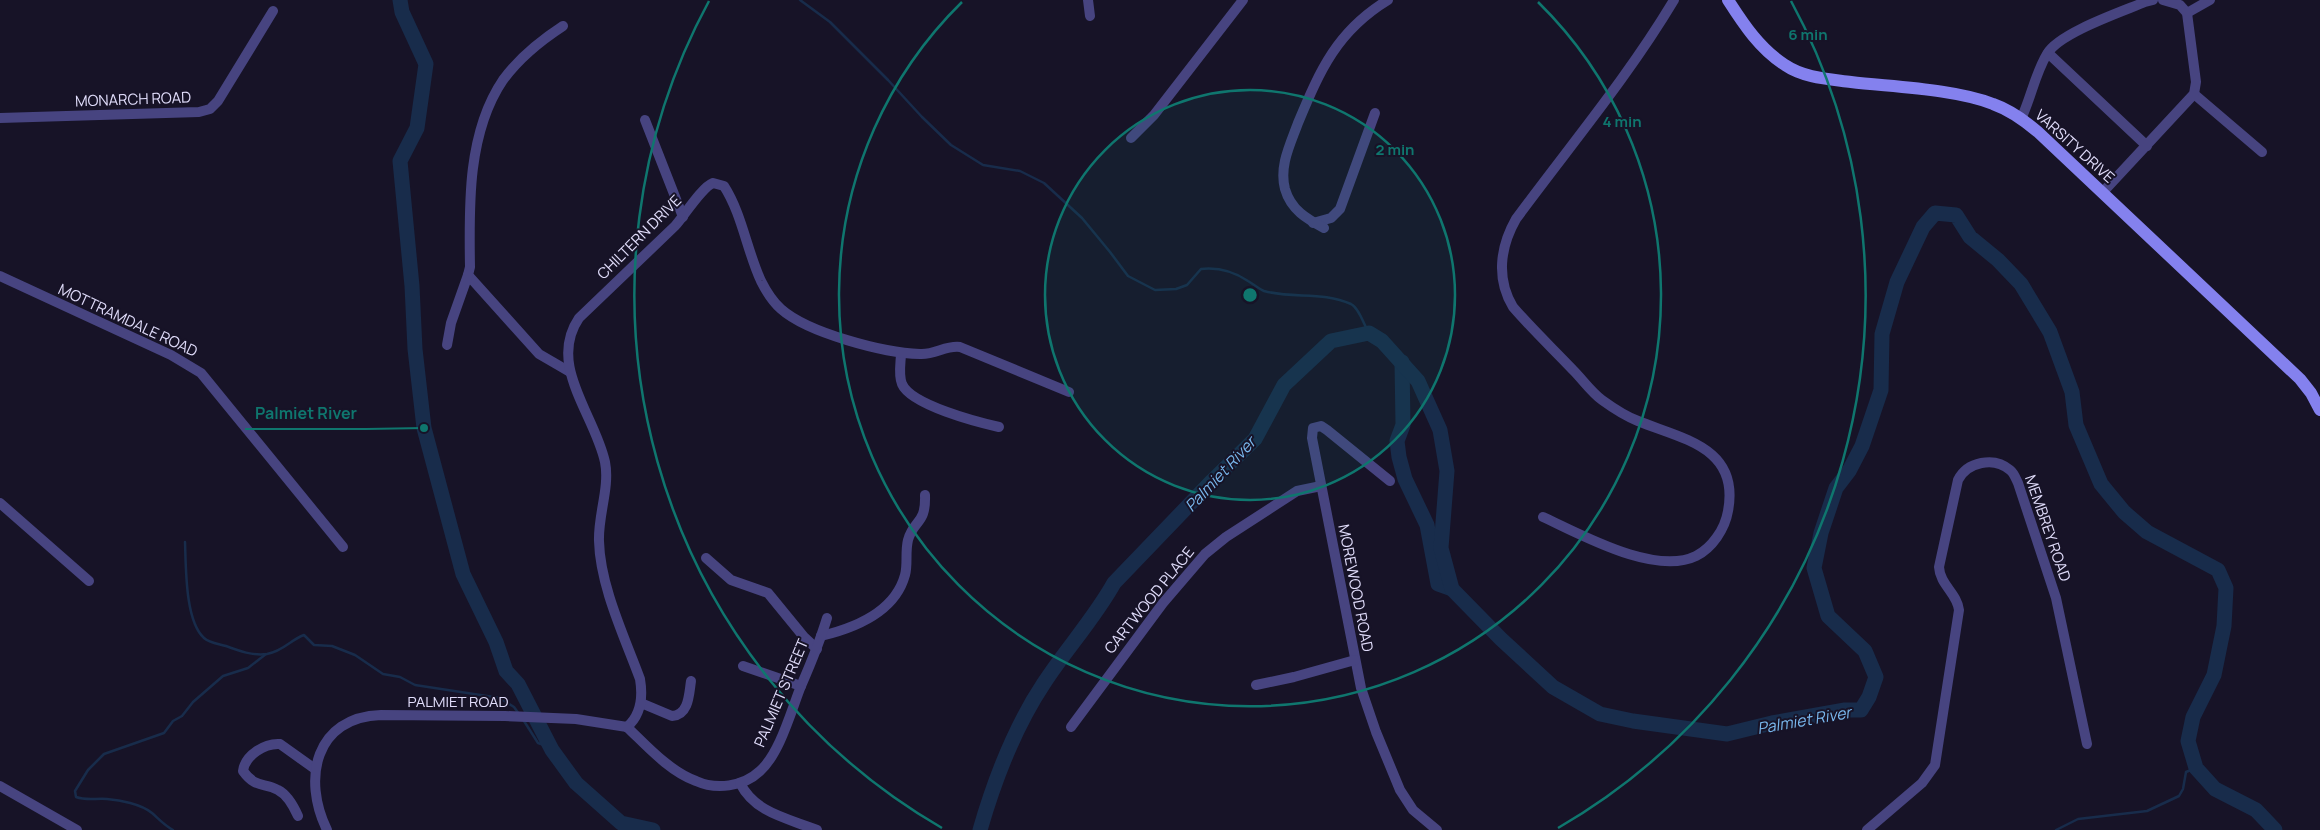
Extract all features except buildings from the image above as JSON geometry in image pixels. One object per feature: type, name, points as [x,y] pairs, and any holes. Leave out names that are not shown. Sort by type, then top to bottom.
[{"type":"street","points":[[1088,0],[1090,16]]},
{"type":"street","points":[[1131,138],[1154,115],[1243,0]]},
{"type":"street","points":[[1324,228],[1301,215],[1286,192],[1283,173],[1285,156],[1316,80],[1330,54],[1355,24],[1388,0]]},
{"type":"street","points":[[1543,517],[1648,560],[1666,563],[1687,559],[1703,551],[1718,536],[1728,514],[1730,498],[1728,485],[1722,469],[1711,454],[1685,437],[1635,420],[1600,399],[1513,307],[1507,296],[1501,267],[1505,240],[1516,219],[1612,93],[1654,34],[1674,0]]},
{"type":"street","name":"VARSITY DRIVE","points":[[1728,0],[1759,43],[1783,64],[1795,71],[1825,79],[1983,100],[2001,107],[2021,119],[2038,132],[2300,379],[2311,393],[2320,410]]},
{"type":"street","points":[[2021,119],[2048,53],[2065,37],[2153,0]]},
{"type":"street","points":[[2102,193],[2194,94],[2196,82],[2187,13],[2180,5],[2163,0]]},
{"type":"street","points":[[2187,13],[2210,0]]},
{"type":"street","name":"MONARCH ROAD","points":[[0,118],[199,112],[210,109],[218,101],[273,11]]},
{"type":"street","points":[[447,346],[451,322],[470,267],[469,208],[471,174],[490,107],[502,81],[512,68],[544,39],[563,26]]},
{"type":"street","points":[[2048,53],[2147,146]]},
{"type":"street","points":[[2194,94],[2262,152]]},
{"type":"street","points":[[1313,223],[1330,218],[1340,209],[1375,113]]},
{"type":"street","points":[[645,120],[662,159],[683,217]]},
{"type":"street","name":"CHILTERN DRIVE","points":[[641,703],[640,679],[609,593],[600,557],[599,529],[605,483],[605,462],[570,372],[567,346],[573,327],[579,318],[683,217],[703,189],[713,183],[720,184],[727,192],[760,280],[780,308],[795,318],[840,337],[872,347],[901,353],[930,354],[951,347],[960,347],[1069,392]]},
{"type":"street","name":"MOTTRAMDALE ROAD","points":[[0,276],[171,356],[201,373],[343,547]]},
{"type":"street","points":[[468,276],[539,354],[570,372]]},
{"type":"street","points":[[901,353],[900,376],[905,389],[952,415],[999,427]]},
{"type":"street","name":"MOREWOOD ROAD","points":[[1390,480],[1327,430],[1317,426],[1313,428],[1312,438],[1355,660],[1370,715],[1400,790],[1413,810],[1436,830]]},
{"type":"street","name":"MEMBREY ROAD","points":[[1867,830],[1922,783],[1934,765],[1959,610],[1955,598],[1940,576],[1939,567],[1958,480],[1962,472],[1979,463],[2000,465],[2008,468],[2018,483],[2056,598],[2087,744]]},
{"type":"street","name":"CARTWOOD PLACE","points":[[1071,727],[1163,603],[1206,554],[1226,537],[1297,491],[1321,486]]},
{"type":"street","points":[[822,636],[843,631],[860,624],[885,606],[898,592],[905,573],[906,549],[910,535],[924,516],[925,495]]},
{"type":"street","points":[[0,503],[89,581]]},
{"type":"street","points":[[706,558],[731,580],[768,593],[799,632],[817,649]]},
{"type":"street","name":"PALMIET STREET","points":[[627,727],[669,764],[694,781],[726,786],[751,778],[761,770],[771,756],[817,649],[827,618]]},
{"type":"street","points":[[1256,685],[1294,677],[1355,660]]},
{"type":"street","points":[[743,666],[801,686]]},
{"type":"street","points":[[627,727],[633,722],[641,703],[672,716],[683,712],[691,681]]},
{"type":"street","name":"PALMIET ROAD","points":[[326,830],[317,804],[315,769],[323,747],[332,734],[341,726],[368,715],[505,716],[576,719],[627,727]]},
{"type":"street","points":[[298,816],[284,794],[278,789],[254,782],[245,774],[244,767],[257,751],[276,744],[285,745],[315,769]]},
{"type":"street","points":[[740,783],[748,797],[756,805],[817,830]]},
{"type":"street","points":[[0,786],[77,830]]},
{"type":"waterway","name":"Palmiet River","points":[[400,0],[402,12],[426,64],[417,128],[400,161],[412,286],[415,349],[424,428],[463,574],[496,642],[506,671],[518,684],[552,750],[576,783],[621,823],[653,830]]},
{"type":"waterway","points":[[800,0],[830,22],[951,145],[983,165],[1020,171],[1044,183],[1082,218],[1128,276],[1155,290],[1176,289],[1187,285],[1201,269],[1226,270],[1264,291],[1286,295],[1319,296],[1351,304],[1359,313],[1369,333]]},
{"type":"waterway","name":"Palmiet River","points":[[980,830],[1006,754],[1023,718],[1044,683],[1098,609],[1114,583],[1255,439],[1284,385],[1331,341],[1369,333],[1382,341],[1418,381],[1440,430],[1447,471],[1441,548],[1452,589],[1501,639],[1553,687],[1600,714],[1633,721],[1727,734],[1772,723],[1845,710],[1861,710],[1869,697],[1876,677],[1865,651],[1828,616],[1814,568],[1821,533],[1836,488],[1849,471],[1862,446],[1881,390],[1882,334],[1897,282],[1923,227],[1935,213],[1956,215],[1970,237],[1998,260],[2021,284],[2050,332],[2072,392],[2076,425],[2101,484],[2124,512],[2147,532],[2218,570],[2226,588],[2224,626],[2214,675],[2193,717],[2188,741],[2196,768],[2215,789],[2256,810],[2275,830]]},
{"type":"waterway","points":[[1402,362],[1403,425],[1397,441],[1399,457],[1405,479],[1427,525],[1438,584],[1452,589]]},
{"type":"waterway","points":[[185,542],[186,579],[190,607],[198,630],[209,641],[246,653],[267,654],[273,653],[304,635],[314,645],[332,646],[355,655],[383,674],[400,677],[415,685],[500,698],[514,707],[519,714]]},
{"type":"waterway","points":[[173,830],[142,807],[118,800],[80,798],[76,797],[75,791],[88,770],[104,754],[164,733],[173,721],[182,716],[193,702],[223,676],[248,668],[266,654]]},
{"type":"waterway","points":[[524,721],[538,743],[550,747]]},
{"type":"waterway","points":[[2056,830],[2078,819],[2147,811],[2179,796],[2183,789],[2186,772],[2196,768]]},
{"type":"waterway","name":"Palmiet River","points":[[636,830],[640,827]]},
{"type":"place","name":"Palmiet River","points":[[424,428]]}]
